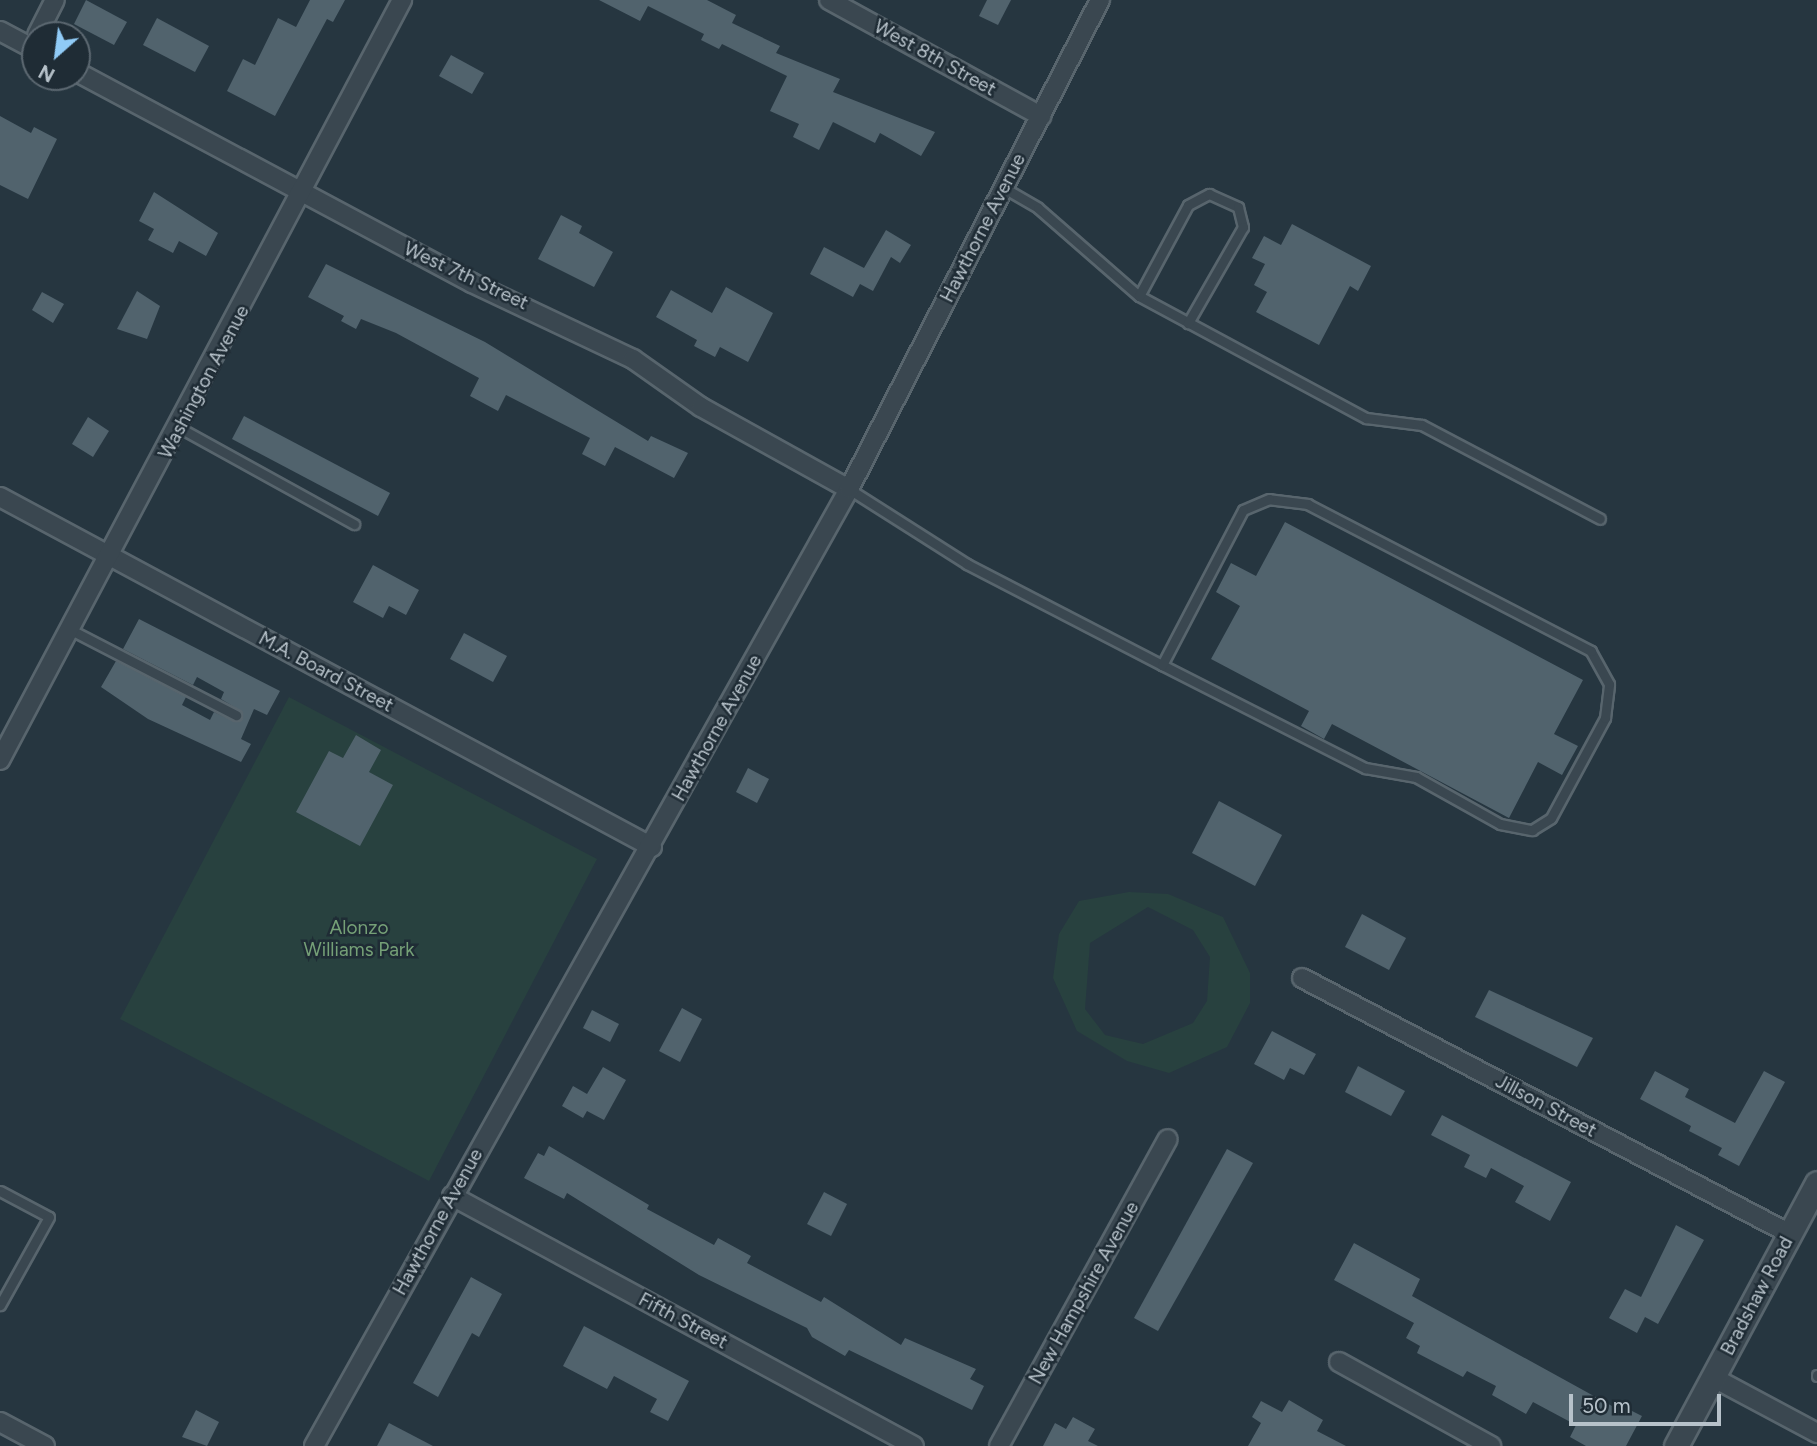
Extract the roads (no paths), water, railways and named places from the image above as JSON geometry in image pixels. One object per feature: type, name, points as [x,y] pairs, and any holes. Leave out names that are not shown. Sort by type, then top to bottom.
[{"type":"street","points":[[45,21],[55,0]]},
{"type":"street","name":"Washington Avenue","points":[[0,760],[304,195],[402,0]]},
{"type":"street","name":"West 8th Street","points":[[829,0],[1041,116]]},
{"type":"street","name":"Hawthorne Avenue","points":[[314,1446],[452,1196],[652,847],[849,489],[1100,0]]},
{"type":"street","points":[[0,31],[21,38]]},
{"type":"street","name":"West 7th Street","points":[[91,80],[304,195],[634,359],[701,407],[849,489]]},
{"type":"street","name":"M.A. Board Street","points":[[0,497],[652,847]]},
{"type":"street","name":"Jillson Street","points":[[1302,978],[1790,1234]]},
{"type":"street","name":"New Hampshire Avenue","points":[[999,1446],[1168,1139]]},
{"type":"street","name":"Bradshaw Road","points":[[1676,1446],[1816,1189]]},
{"type":"street","name":"Fifth Street","points":[[452,1196],[914,1446]]},
{"type":"street","points":[[1339,1362],[1491,1446]]},
{"type":"street","points":[[1714,1378],[1817,1433]]},
{"type":"street","points":[[0,1422],[45,1446]]},
{"type":"lane","points":[[1004,188],[1038,208],[1139,296],[1366,418],[1422,425],[1600,519]]},
{"type":"lane","points":[[1139,296],[1188,205],[1209,194],[1238,207],[1243,227],[1188,323]]},
{"type":"lane","points":[[180,428],[354,524]]},
{"type":"lane","points":[[849,489],[967,564],[1162,666],[1365,768],[1416,777],[1500,824],[1532,830],[1551,818],[1605,719],[1609,684],[1591,651],[1308,504],[1269,499],[1243,510],[1162,666]]},
{"type":"lane","points":[[71,630],[236,715]]},
{"type":"lane","points":[[0,1191],[49,1217],[0,1305]]},
{"type":"park label","name":"Alonzo Williams Park","points":[[359,939]]}]
